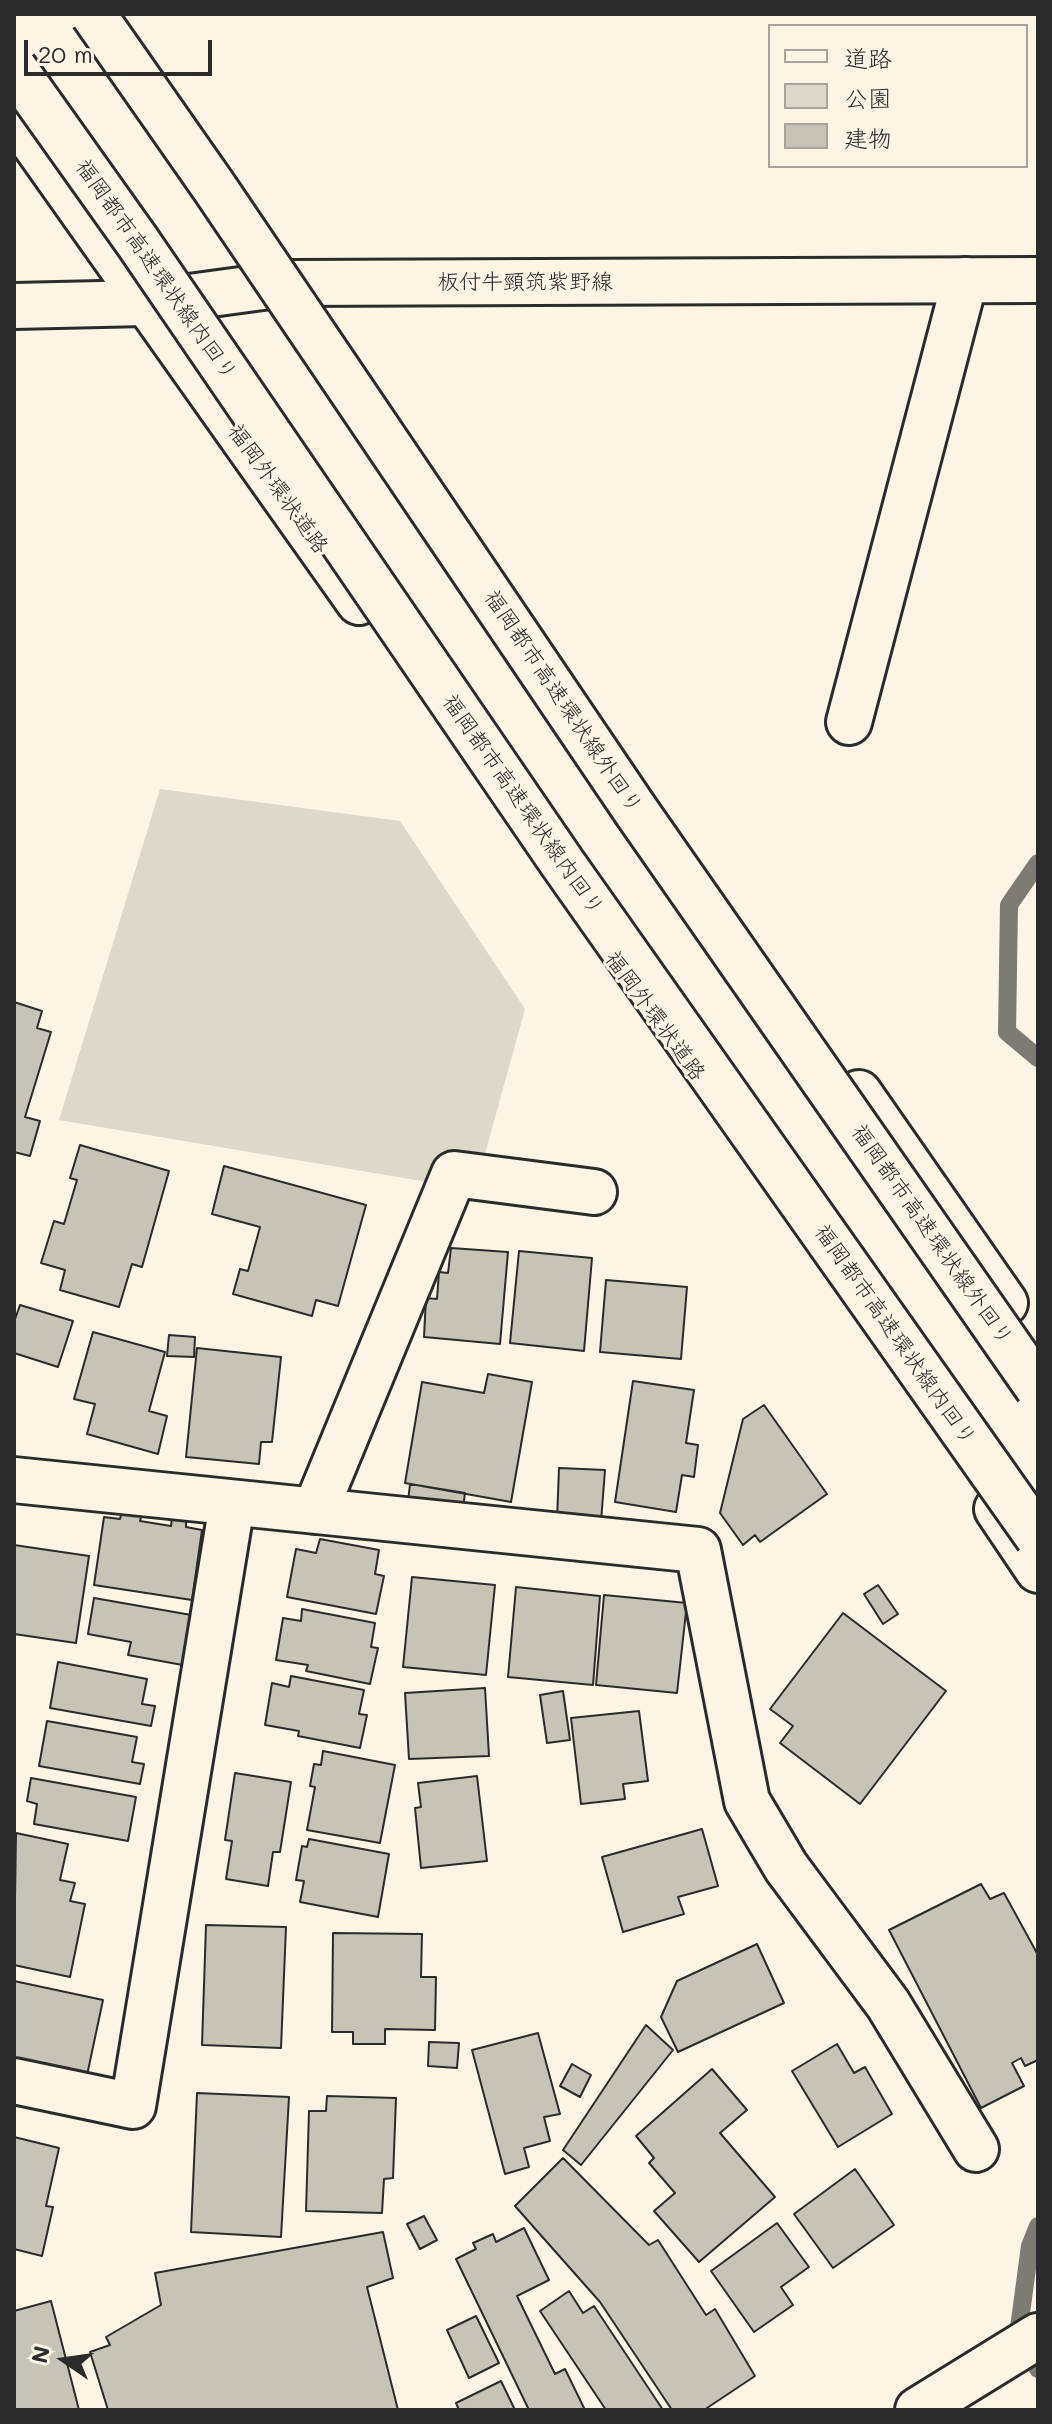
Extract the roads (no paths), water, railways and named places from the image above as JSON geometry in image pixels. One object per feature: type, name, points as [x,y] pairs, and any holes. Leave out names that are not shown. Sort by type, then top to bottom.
[{"type":"main road","name":"福岡都市高速環状線外回り","points":[[93,14],[214,187],[636,811],[1038,1388]]},
{"type":"main road","points":[[109,14],[292,283],[1038,1352]]},
{"type":"main road","name":"福岡都市高速環状線内回り","points":[[14,68],[146,254],[563,864],[1038,1537]]},
{"type":"main road","name":"福岡外環状道路","points":[[14,115],[870,1317],[1038,1570]]},
{"type":"main road","points":[[849,722],[965,280]]},
{"type":"main road","name":"板付牛頸筑紫野線","points":[[14,306],[145,303],[292,283],[1038,280]]},
{"type":"main road","points":[[315,1511],[454,1174],[594,1192]]},
{"type":"main road","points":[[14,1480],[698,1550],[747,1801],[786,1867],[888,2004],[976,2149]]},
{"type":"main road","points":[[14,2081],[133,2106],[232,1504]]},
{"type":"main road","points":[[918,2410],[1038,2336]]},
{"type":"waterway","points":[[1038,863],[1009,905],[1007,1032],[1038,1058]]},
{"type":"waterway","points":[[1038,2226],[1030,2246],[1019,2328],[1038,2369]]}]
